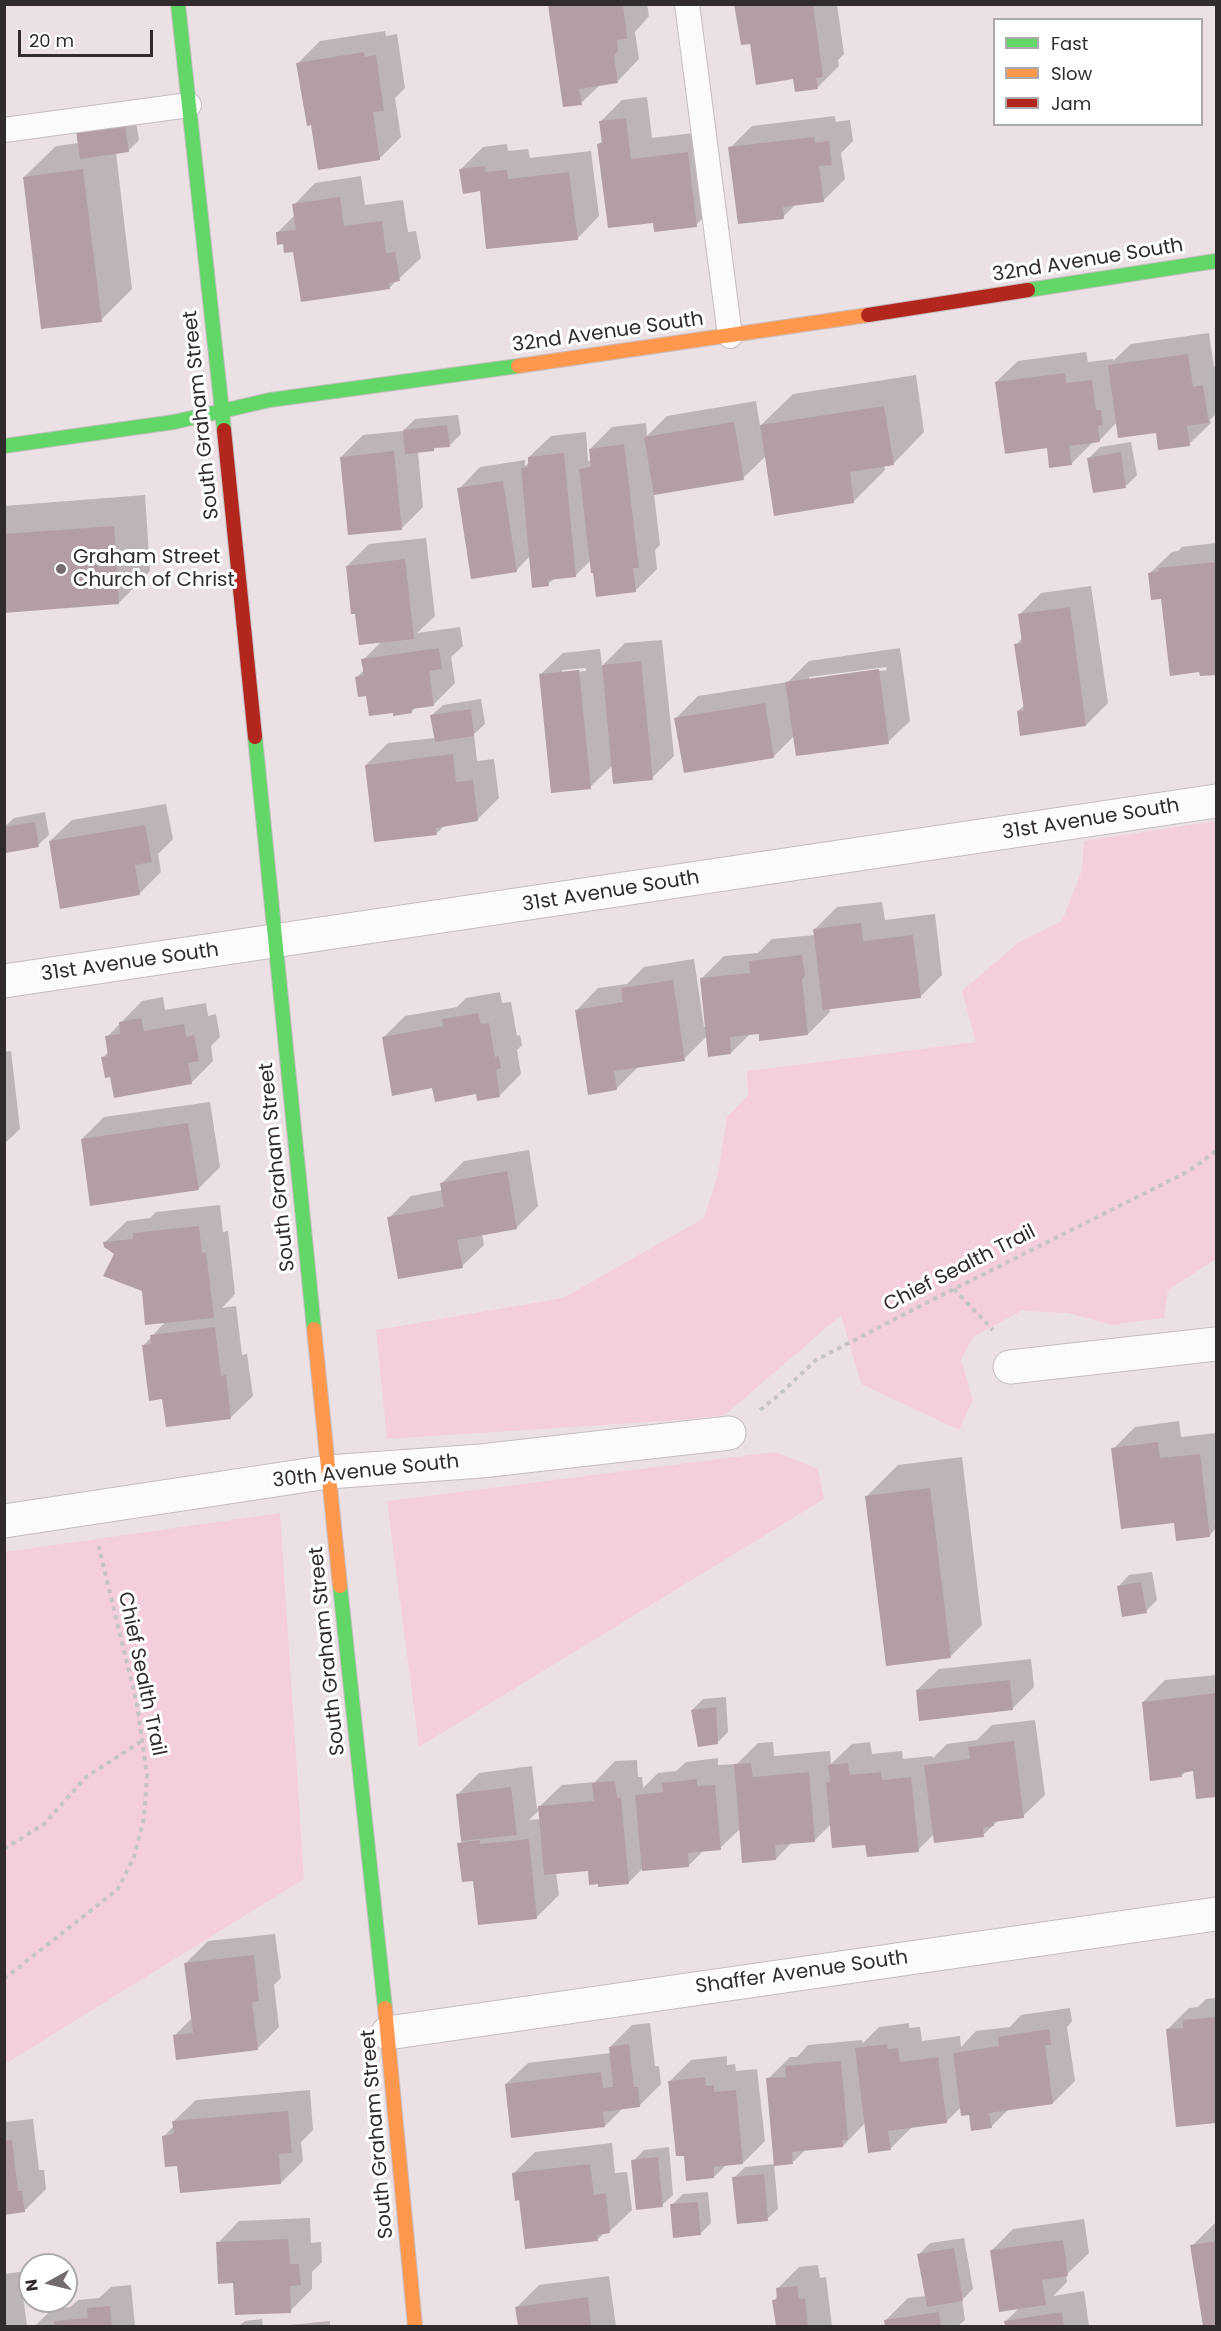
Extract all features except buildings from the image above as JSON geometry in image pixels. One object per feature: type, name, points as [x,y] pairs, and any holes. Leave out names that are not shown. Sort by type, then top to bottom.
[{"type":"street","name":"South Graham Street","points":[[178,4],[222,411],[328,1472],[388,2033],[415,2326]]},
{"type":"street","name":"32nd Avenue South","points":[[4,446],[174,422],[270,400],[730,336],[1216,261]]},
{"type":"street","name":"31st Avenue South","points":[[4,981],[1216,801]]},
{"type":"street","points":[[1010,1366],[1216,1344]]},
{"type":"street","name":"30th Avenue South","points":[[4,1521],[328,1472],[481,1461],[729,1433]]},
{"type":"street","name":"Shaffer Avenue South","points":[[388,2033],[1216,1914]]},
{"type":"lane","points":[[687,4],[730,336]]},
{"type":"lane","points":[[4,130],[189,105]]},
{"type":"path","name":"Chief Sealth Trail","points":[[729,1433],[779,1395],[816,1360],[1189,1171],[1216,1151]]},
{"type":"path","points":[[954,1289],[993,1330],[1010,1366]]},
{"type":"path","name":"Chief Sealth Trail","points":[[4,1979],[118,1889],[134,1857],[144,1818],[147,1775],[137,1704],[99,1548],[110,1547]]},
{"type":"path","points":[[4,1849],[44,1824],[86,1777],[142,1741]]},
{"type":"shaded area","points":[[1216,821],[1216,1259],[1168,1290],[1164,1318],[1112,1325],[1068,1313],[1021,1311],[973,1337],[961,1360],[973,1400],[959,1430],[861,1384],[841,1315],[725,1415],[680,1420],[387,1439],[376,1330],[563,1298],[704,1218],[718,1174],[727,1117],[748,1095],[747,1071],[976,1042],[962,991],[1019,942],[1062,921],[1082,870],[1084,841]]},
{"type":"shaded area","points":[[775,1452],[818,1469],[824,1499],[419,1747],[387,1501]]},
{"type":"shaded area","points":[[280,1513],[304,1879],[5,2064],[5,1552]]},
{"type":"traffic: fast","points":[[178,4],[224,430]]},
{"type":"traffic: fast","points":[[1028,290],[1216,261]]},
{"type":"traffic: fast","points":[[4,446],[174,422],[270,400],[518,366]]},
{"type":"traffic: fast","points":[[255,737],[314,1329]]},
{"type":"traffic: fast","points":[[340,1586],[385,2008]]},
{"type":"traffic: slow","points":[[518,366],[868,315]]},
{"type":"traffic: slow","points":[[314,1329],[340,1586]]},
{"type":"traffic: slow","points":[[385,2008],[415,2326]]},
{"type":"traffic: jam","points":[[868,315],[1028,290]]},
{"type":"traffic: jam","points":[[224,430],[255,737]]},
{"type":"place","name":"Graham Street Church of Christ","points":[[61,569]]}]
